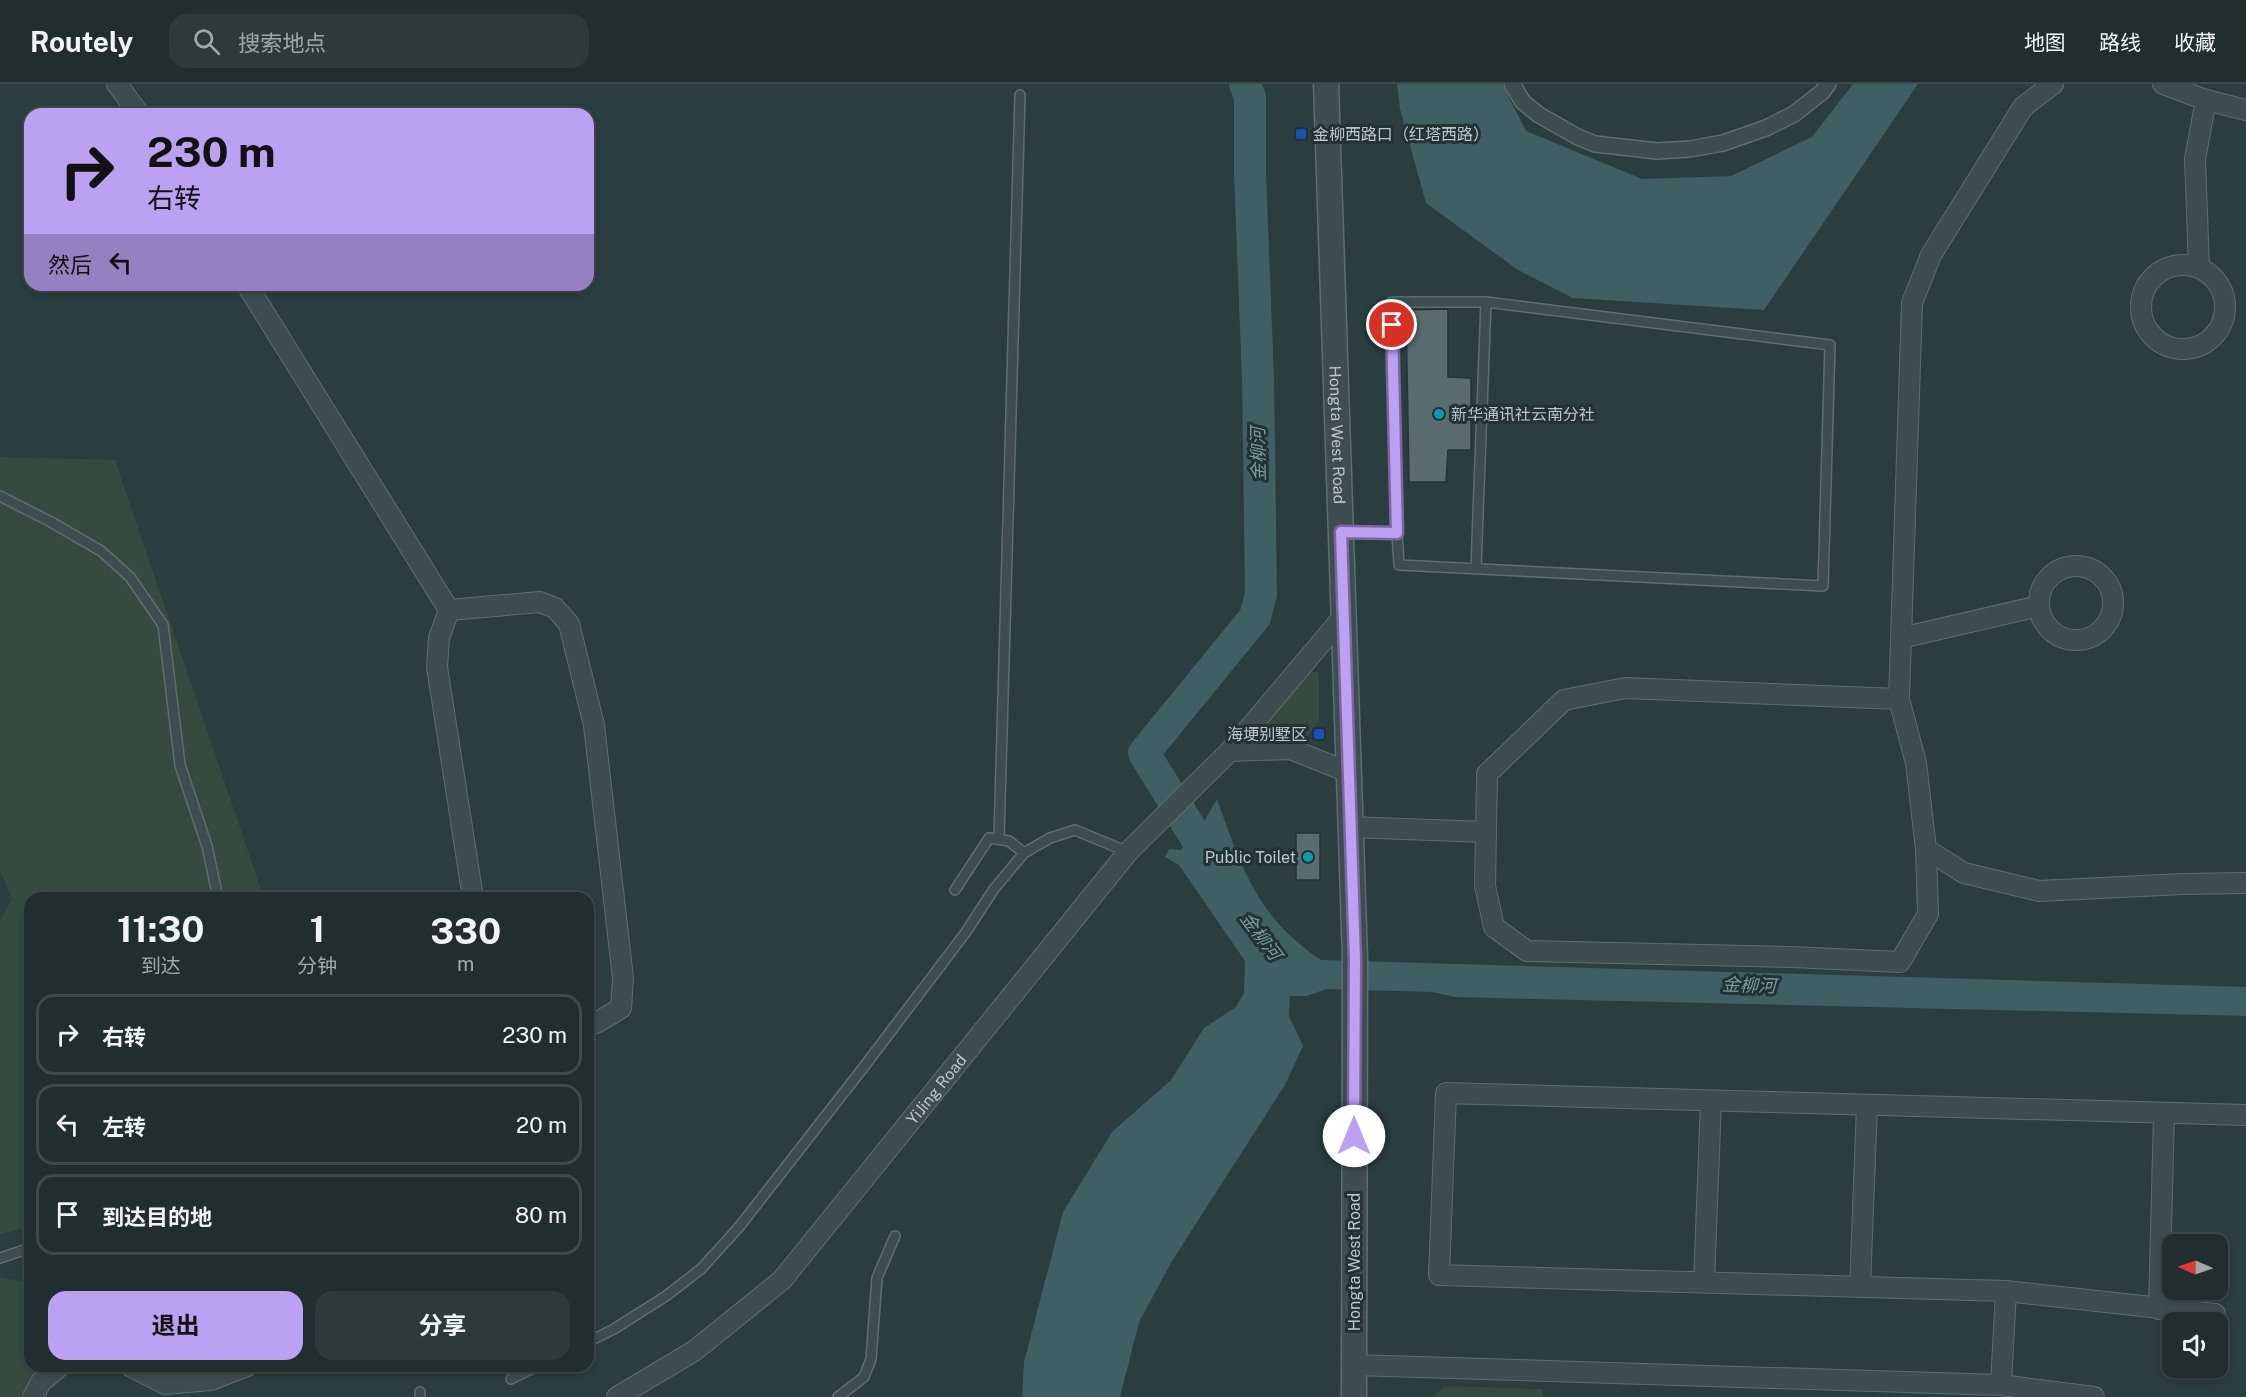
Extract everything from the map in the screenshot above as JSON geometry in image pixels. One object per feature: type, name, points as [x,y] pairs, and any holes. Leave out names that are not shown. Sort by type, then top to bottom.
[{"type":"street","points":[[117,84],[135,108]]},
{"type":"street","name":"Hongta West Road","points":[[1326,84],[1355,959],[1354,1397]]},
{"type":"street","points":[[1512,84],[1523,102],[1539,115],[1578,137],[1595,144],[1657,151],[1690,149],[1723,143],[1766,128],[1794,114],[1822,92],[1828,84]]},
{"type":"street","points":[[1899,699],[1625,688],[1564,700],[1488,774],[1485,886],[1494,927],[1527,951],[1792,957],[1900,962],[1928,914],[1926,849],[1916,763],[1899,699],[1912,303],[1931,255],[2023,107],[2053,84]]},
{"type":"street","points":[[2163,84],[2206,100],[2246,110]]},
{"type":"street","points":[[2199,267],[2195,159],[2206,100]]},
{"type":"street","points":[[2185,264],[2199,267],[2210,274],[2221,291],[2225,310],[2222,323],[2205,343],[2192,348],[2179,349],[2166,346],[2154,338],[2145,326],[2140,312],[2141,297],[2147,283],[2157,272],[2185,264]]},
{"type":"street","points":[[251,291],[449,610]]},
{"type":"street","points":[[449,610],[540,602],[555,608],[569,624],[594,725],[623,978],[621,1008],[594,1024]]},
{"type":"street","points":[[1901,638],[2039,606]]},
{"type":"street","points":[[449,610],[439,638],[437,667],[472,892]]},
{"type":"street","name":"YiJing Road","points":[[625,1395],[694,1351],[782,1280],[1128,852],[1230,751],[1343,617]]},
{"type":"street","points":[[1230,751],[1290,749],[1348,772]]},
{"type":"street","points":[[1350,827],[1486,832]]},
{"type":"street","points":[[1926,849],[1964,873],[2039,891],[2246,883]]},
{"type":"street","points":[[2193,1312],[2006,1291],[1439,1275],[1446,1093],[2246,1115]]},
{"type":"street","points":[[1704,1282],[1711,1101]]},
{"type":"street","points":[[1860,1287],[1867,1106]]},
{"type":"street","points":[[2159,1309],[2164,1114]]},
{"type":"street","points":[[2001,1385],[2006,1291]]},
{"type":"street","points":[[1353,1365],[2001,1385],[2094,1397]]},
{"type":"street","points":[[33,1397],[41,1382],[53,1372]]},
{"type":"street","points":[[142,1372],[177,1390],[232,1372]]},
{"type":"lane","points":[[999,838],[1020,95]]},
{"type":"lane","points":[[1392,302],[1486,302],[1830,345],[1823,586],[1399,565],[1392,302]]},
{"type":"lane","points":[[1476,568],[1486,302]]},
{"type":"lane","points":[[0,496],[101,551],[130,577],[163,626],[180,765],[207,846],[217,892]]},
{"type":"lane","points":[[1341,532],[1397,533]]},
{"type":"lane","points":[[594,1339],[666,1296],[700,1269],[739,1227],[843,1094],[966,932],[994,889],[1024,853],[1050,838],[1075,830],[1128,852]]},
{"type":"lane","points":[[955,890],[989,838],[1009,841],[1024,853]]},
{"type":"lane","points":[[838,1397],[864,1377],[871,1359],[878,1278],[896,1236]]},
{"type":"lane","points":[[0,1258],[24,1250]]},
{"type":"lane","points":[[511,1379],[525,1372]]},
{"type":"green space","points":[[0,457],[115,460],[262,892],[24,892],[24,1228],[0,1234],[0,921],[12,899],[0,869]]},
{"type":"green space","points":[[1308,670],[1319,673],[1319,721],[1307,737],[1264,735],[1263,729]]},
{"type":"green space","points":[[0,1277],[24,1282],[24,1372],[42,1372],[25,1397],[0,1397]]},
{"type":"green space","points":[[161,1372],[183,1372],[167,1375]]},
{"type":"green space","points":[[1445,1386],[1543,1389],[1543,1397],[1433,1397]]},
{"type":"water","points":[[1397,84],[1502,84],[1526,131],[1642,179],[1731,176],[1812,137],[1853,84],[1918,84],[1764,310],[1573,298],[1518,270],[1426,203],[1400,109]]},
{"type":"water","points":[[1217,799],[1234,847],[1254,889],[1266,908],[1281,927],[1321,960],[2246,987],[2246,1016],[1455,997],[1432,992],[1326,989],[1307,996],[1290,996],[1289,1016],[1303,1046],[1285,1085],[1172,1261],[1139,1322],[1120,1397],[1022,1397],[1024,1362],[1063,1212],[1112,1132],[1171,1080],[1204,1028],[1236,1007],[1244,993],[1245,961],[1179,865],[1165,857],[1169,849],[1181,850],[1202,825]]},
{"type":"building","name":"新华通讯社云南分社","points":[[1448,309],[1448,377],[1471,378],[1471,450],[1448,450],[1446,482],[1409,482],[1406,310]]},
{"type":"building","name":"Public Toilet","points":[[1296,833],[1320,833],[1320,880],[1296,880]]},
{"type":"waterway","name":"金柳河","points":[[1216,870],[1144,753],[1255,617],[1261,594],[1250,97],[1245,84]]},
{"type":"place","name":"金柳西路口（红塔西路）","points":[[1301,134]]},
{"type":"place","name":"新华通讯社云南分社","points":[[1439,414]]},
{"type":"place","name":"海埂别墅区","points":[[1319,734]]},
{"type":"place","name":"Public Toilet","points":[[1308,857]]},
{"type":"route","points":[[1354,1136],[1355,959],[1341,532],[1397,533],[1392,325]]}]
